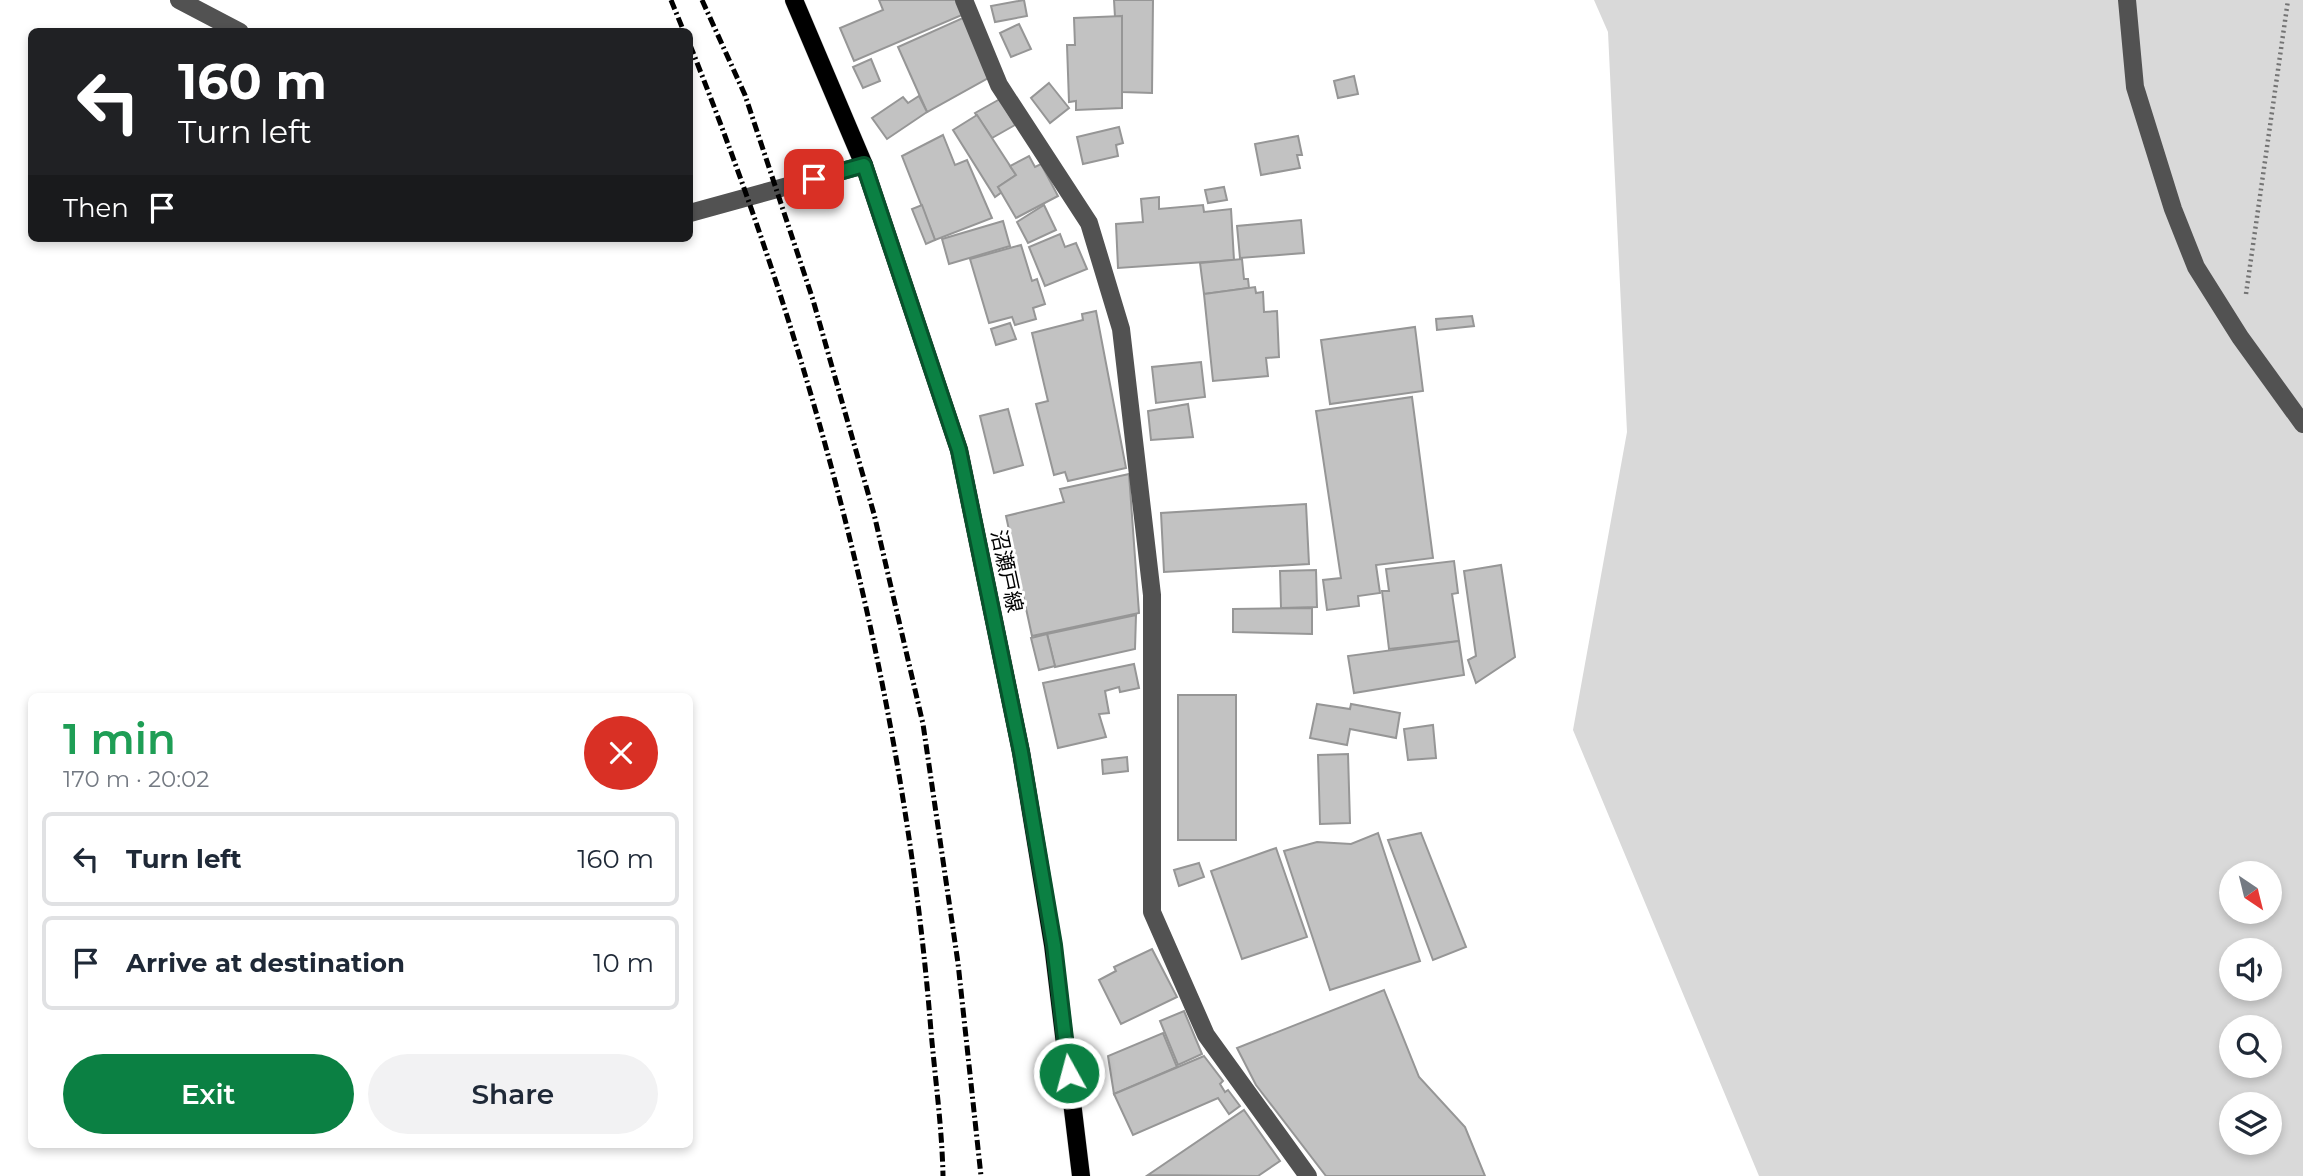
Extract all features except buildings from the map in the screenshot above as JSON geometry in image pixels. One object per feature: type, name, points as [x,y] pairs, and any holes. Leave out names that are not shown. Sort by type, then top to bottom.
[{"type":"main road","name":"沼瀬戸線","points":[[794,0],[864,165],[959,450],[1028,793],[1054,945],[1081,1176]]},
{"type":"street","points":[[179,0],[232,28]]},
{"type":"street","points":[[964,0],[999,85],[1089,223],[1121,330],[1152,595],[1152,912],[1206,1035],[1308,1176]]},
{"type":"street","points":[[2127,0],[2135,87],[2173,209],[2196,267],[2240,337],[2303,424]]},
{"type":"street","points":[[693,212],[864,165]]},
{"type":"path","points":[[2240,337],[2288,0]]},
{"type":"shaded area","points":[[1594,0],[2303,0],[2303,1176],[1759,1176],[1573,730],[1627,432],[1608,32]]},
{"type":"railway","points":[[671,0],[682,28]]},
{"type":"railway","points":[[702,0],[745,95],[813,300],[874,514],[923,724],[958,963],[981,1176]]},
{"type":"railway","points":[[693,53],[735,162],[776,281],[813,402],[846,523],[874,646],[898,770],[917,894],[940,1117],[943,1176]]},
{"type":"route","points":[[814,179],[864,165],[959,450],[1021,752],[1054,945],[1069,1073]]}]
